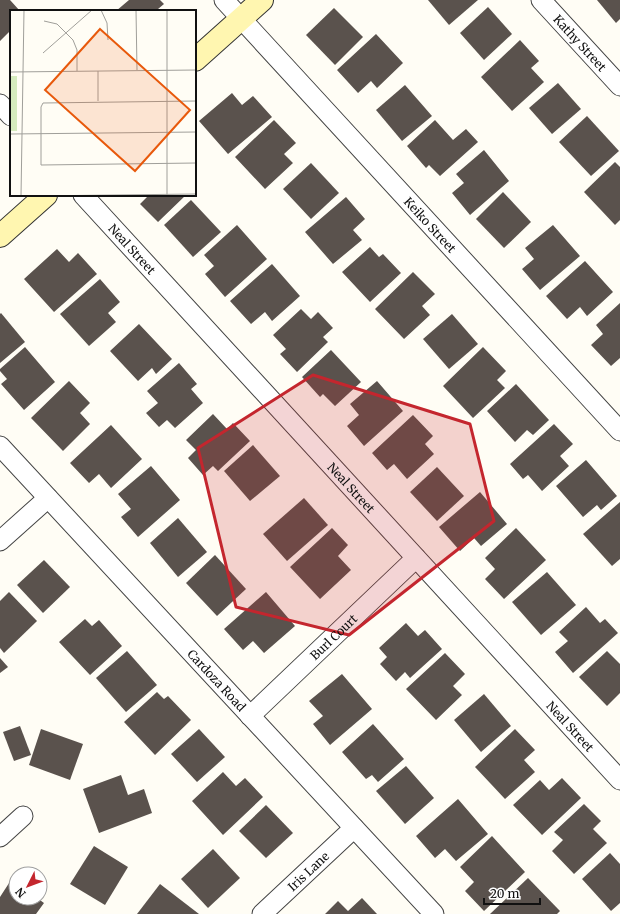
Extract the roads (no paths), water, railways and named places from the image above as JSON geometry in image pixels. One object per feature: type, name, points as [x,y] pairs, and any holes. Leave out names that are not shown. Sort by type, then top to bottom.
[{"type":"street","name":"Keiko Street","points":[[224,0],[620,431]]},
{"type":"street","points":[[196,59],[262,0]]},
{"type":"street","name":"Kathy Street","points":[[541,0],[620,86]]},
{"type":"street","points":[[0,104],[10,115]]},
{"type":"street","points":[[0,236],[45,196]]},
{"type":"street","name":"Neal Street","points":[[84,196],[620,780]]},
{"type":"street","name":"Cardoza Road","points":[[0,446],[434,914]]},
{"type":"street","points":[[0,541],[48,498]]},
{"type":"street","name":"Burl Court","points":[[250,716],[416,558]]},
{"type":"street","points":[[0,836],[23,816]]},
{"type":"street","name":"Iris Lane","points":[[262,914],[354,828]]}]
